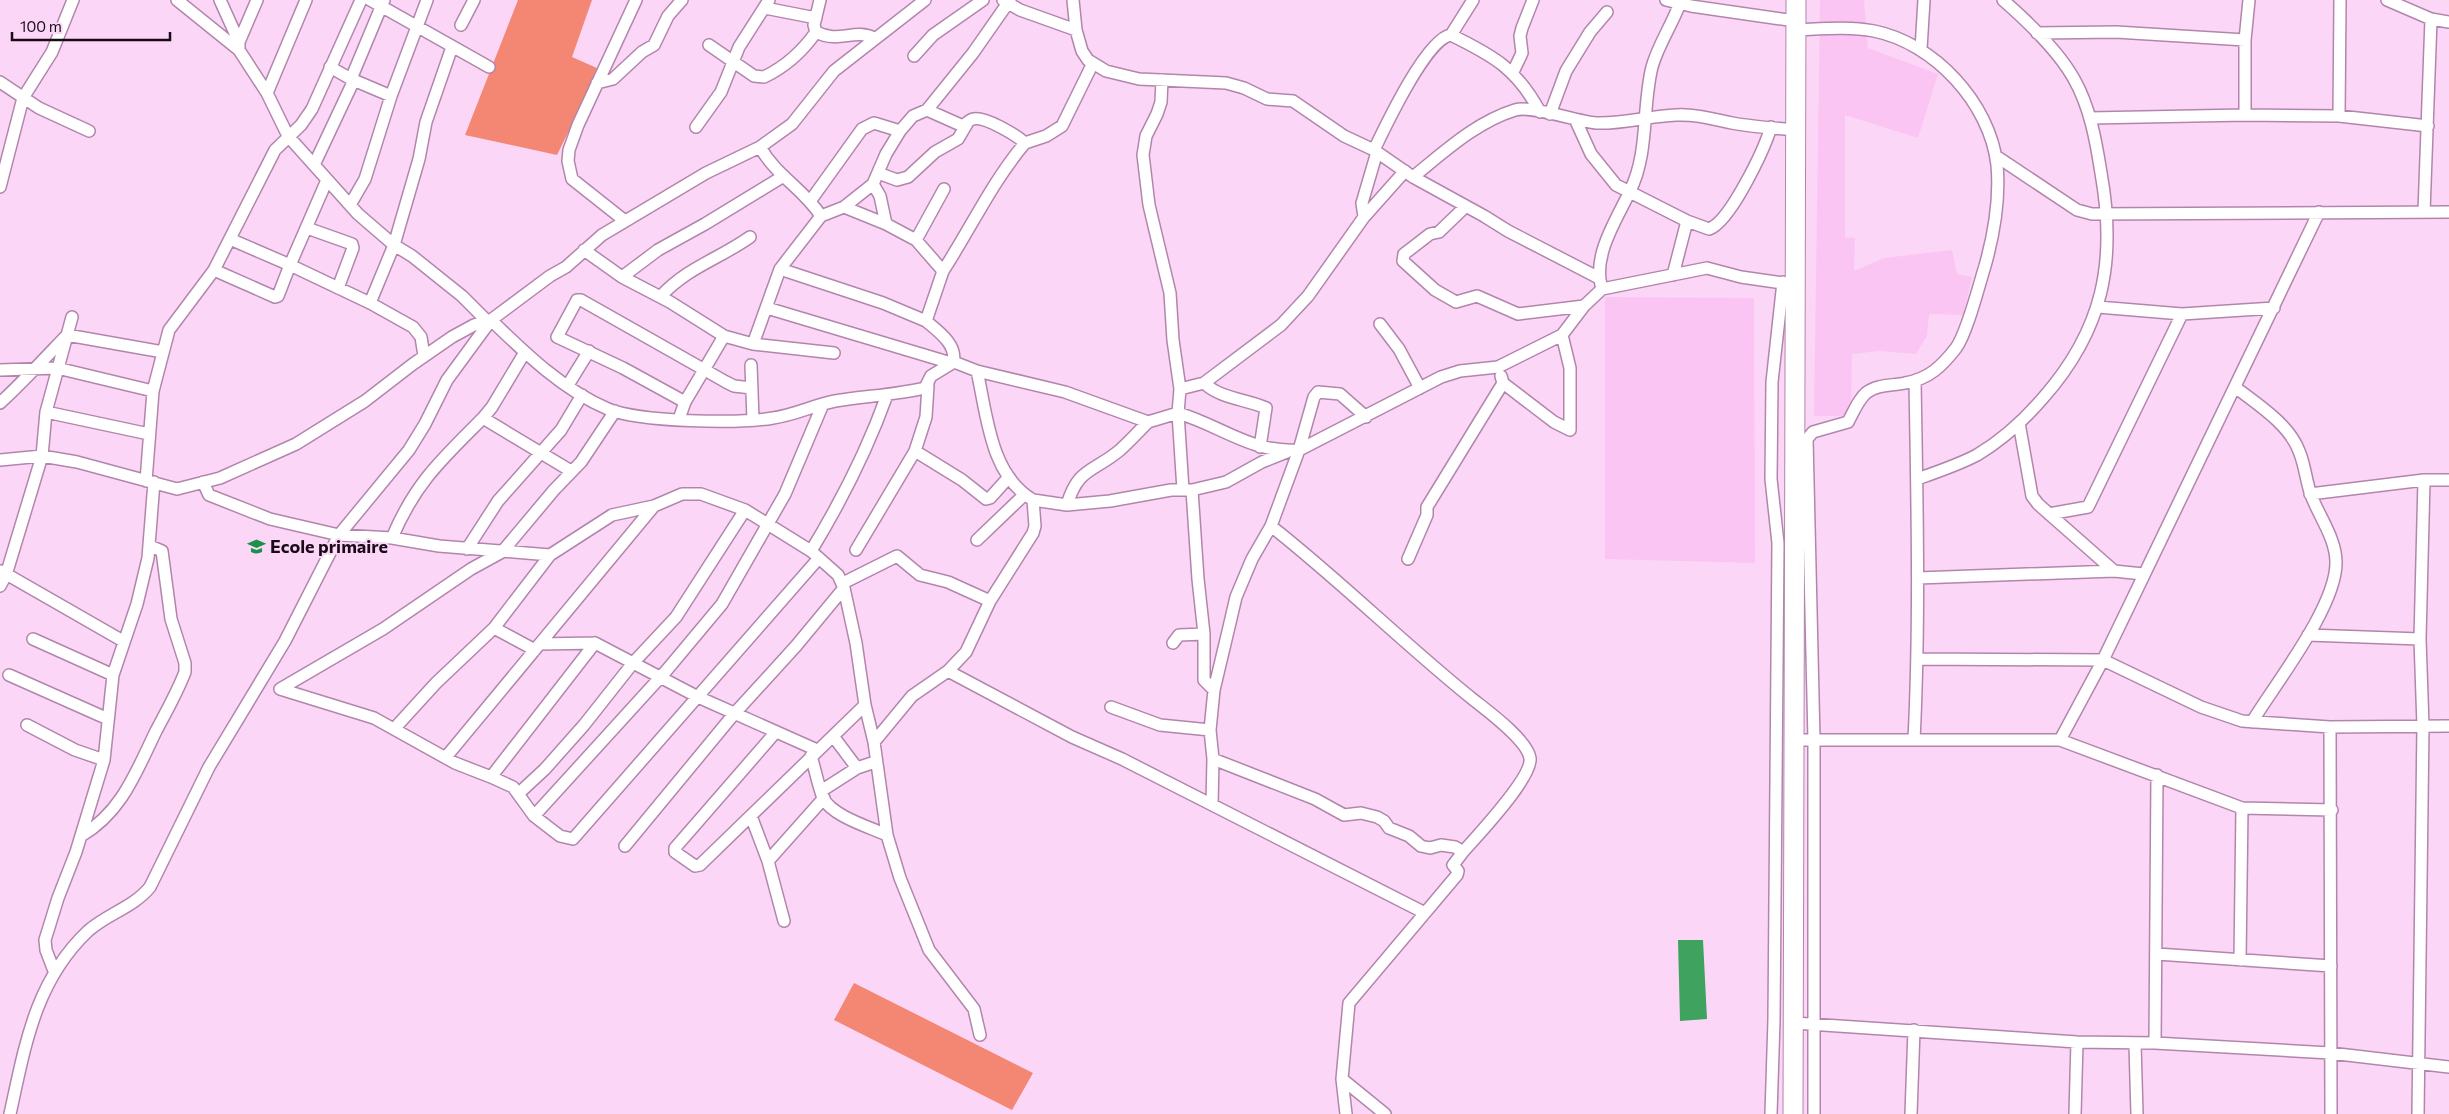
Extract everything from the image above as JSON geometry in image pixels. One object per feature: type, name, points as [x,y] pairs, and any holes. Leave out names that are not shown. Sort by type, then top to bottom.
[{"type":"highway","points":[[1793,1114],[1794,740],[1790,283],[1796,130],[1796,0]]},
{"type":"street","points":[[0,187],[23,98],[52,52],[73,0]]},
{"type":"street","points":[[177,0],[239,46]]},
{"type":"street","points":[[220,0],[239,46],[267,93],[288,136],[350,206],[394,245],[412,256],[462,296],[525,352],[582,395],[615,411],[636,416],[753,420],[788,415],[823,404],[887,396],[928,386]]},
{"type":"street","points":[[239,46],[257,0]]},
{"type":"street","points":[[267,93],[306,0]]},
{"type":"street","points":[[54,971],[46,950],[45,940],[81,836],[104,760],[113,675],[137,604],[150,546],[149,434],[153,391],[163,352],[172,325],[214,270],[275,150],[301,125],[312,109],[361,0]]},
{"type":"street","points":[[370,0],[382,3],[416,26],[489,66]]},
{"type":"street","points":[[350,206],[365,179],[391,96],[427,0]]},
{"type":"street","points":[[461,25],[474,0]]},
{"type":"street","points":[[624,221],[572,179],[569,150],[597,83],[636,0]]},
{"type":"street","points":[[597,83],[613,79],[642,52],[654,45],[668,16],[682,0]]},
{"type":"street","points":[[708,45],[754,76],[764,77],[795,57],[816,32],[816,18],[820,0]]},
{"type":"street","points":[[0,460],[42,456],[77,462],[176,489],[220,478],[296,444],[365,401],[452,337],[489,321],[550,276],[566,267],[584,250],[624,221],[706,173],[760,147],[792,124],[834,71],[925,0]]},
{"type":"street","points":[[914,56],[933,35],[983,0]]},
{"type":"street","points":[[1073,0],[1076,30],[1082,51],[1093,64],[1119,74],[1162,80],[1226,83],[1244,88],[1267,99],[1294,101],[1344,136],[1375,151],[1409,174],[1600,283],[1672,275],[1712,268],[1740,277],[1790,283],[1772,382],[1771,479],[1778,543],[1774,1020],[1771,1114]]},
{"type":"street","points":[[1451,35],[1472,0]]},
{"type":"street","points":[[1514,72],[1522,53],[1520,36],[1522,28],[1533,0]]},
{"type":"street","points":[[1666,0],[1795,25],[1867,30],[1902,40],[1921,49],[1949,74],[1972,102],[1987,129],[1996,156],[1997,180],[1990,248],[1959,343],[1936,372],[1915,380],[1875,388],[1865,394],[1848,422],[1812,432],[1807,439],[1814,740],[1814,1114]]},
{"type":"street","points":[[1921,49],[1924,0]]},
{"type":"street","points":[[1917,479],[1976,455],[2006,435],[2019,423],[2066,370],[2090,328],[2098,307],[2106,267],[2108,214],[2090,118],[2073,77],[2037,33],[2003,0]]},
{"type":"street","points":[[2245,114],[2245,40],[2249,0]]},
{"type":"street","points":[[2339,116],[2340,0]]},
{"type":"street","points":[[2387,0],[2431,19],[2449,22]]},
{"type":"street","points":[[753,344],[768,308],[780,270],[821,216],[844,207],[873,184],[900,131],[913,116],[926,110],[974,53],[1007,1],[1076,30]]},
{"type":"street","points":[[314,165],[353,79],[382,3]]},
{"type":"street","points":[[1028,497],[1067,504],[1188,490],[1226,482],[1262,462],[1295,450],[1366,417],[1441,377],[1460,371],[1498,368],[1562,335],[1600,283],[1604,250],[1622,205],[1630,192],[1642,147],[1653,65],[1687,3]]},
{"type":"street","points":[[696,127],[721,92],[739,48],[767,4],[816,18]]},
{"type":"street","points":[[1545,113],[1566,71],[1590,32],[1606,12]]},
{"type":"street","points":[[2424,212],[2431,19]]},
{"type":"street","points":[[816,32],[831,38],[864,33],[875,38]]},
{"type":"street","points":[[2037,33],[2116,32],[2245,40]]},
{"type":"street","points":[[1364,217],[1362,203],[1375,151],[1407,86],[1433,49],[1446,36],[1451,35],[1489,54],[1514,72],[1545,113]]},
{"type":"street","points":[[370,303],[394,245],[419,159],[426,122],[452,47]]},
{"type":"street","points":[[926,321],[943,271],[985,200],[1025,142],[1046,136],[1062,126],[1093,64]]},
{"type":"street","points":[[330,67],[391,96]]},
{"type":"street","points":[[1162,80],[1158,114],[1146,136],[1143,155],[1149,205],[1170,293],[1173,340],[1180,389],[1178,413],[1204,634],[1204,680],[1214,690]]},
{"type":"street","points":[[0,82],[39,108],[89,131]]},
{"type":"street","points":[[1180,389],[1204,383],[1281,325],[1296,310],[1364,217],[1409,174],[1493,118],[1520,109],[1576,121],[1617,123],[1675,115],[1703,116],[1732,123],[1796,130]]},
{"type":"street","points":[[926,110],[963,126],[974,119],[985,121],[1003,128],[1025,142]]},
{"type":"street","points":[[2090,118],[2245,114],[2339,116],[2428,126]]},
{"type":"street","points":[[1576,121],[1591,154],[1616,185],[1687,221],[1708,229],[1715,226],[1738,196],[1759,159],[1771,128]]},
{"type":"street","points":[[878,173],[897,180],[908,177],[935,152],[958,140],[968,122]]},
{"type":"street","points":[[811,200],[862,128],[874,123],[900,131]]},
{"type":"street","points":[[760,147],[771,165],[782,177],[811,200],[821,216]]},
{"type":"street","points":[[1996,156],[2077,210],[2108,214],[2449,212]]},
{"type":"street","points":[[622,277],[658,250],[782,177]]},
{"type":"street","points":[[214,270],[275,298],[278,296],[327,180]]},
{"type":"street","points":[[873,184],[880,196],[886,224]]},
{"type":"street","points":[[916,240],[944,189]]},
{"type":"street","points":[[1466,206],[1438,232],[1430,234],[1404,254],[1403,261],[1435,290],[1456,302],[1478,296],[1510,312],[1524,314],[1584,306]]},
{"type":"street","points":[[844,207],[886,224],[916,240],[943,271]]},
{"type":"street","points":[[2060,740],[2103,660],[2319,212]]},
{"type":"street","points":[[1672,275],[1687,221]]},
{"type":"street","points":[[306,228],[352,244],[353,248],[338,288]]},
{"type":"street","points":[[660,296],[678,278],[724,254],[750,237]]},
{"type":"street","points":[[230,239],[370,303],[417,331],[421,337],[424,356]]},
{"type":"street","points":[[584,250],[622,277],[660,296],[724,336],[753,344],[834,353]]},
{"type":"street","points":[[780,270],[882,303],[926,321],[947,341],[954,354],[952,363],[931,376],[928,386],[926,417],[915,451],[856,550]]},
{"type":"street","points":[[685,402],[557,336],[579,299],[734,386],[752,388]]},
{"type":"street","points":[[2098,307],[2182,314],[2274,308]]},
{"type":"street","points":[[768,308],[977,371],[1065,392],[1148,422]]},
{"type":"street","points":[[2049,514],[2088,507],[2182,314]]},
{"type":"street","points":[[0,586],[42,456],[46,412],[72,317]]},
{"type":"street","points":[[10,1114],[26,1042],[54,971],[72,947],[98,922],[142,897],[150,887],[208,767],[290,632],[339,536],[409,450],[425,424],[447,380],[489,321]]},
{"type":"street","points":[[1380,324],[1398,349],[1420,388]]},
{"type":"street","points":[[67,335],[163,352]]},
{"type":"street","points":[[0,403],[27,379],[35,367],[67,335]]},
{"type":"street","points":[[1498,368],[1504,382],[1554,422],[1570,430],[1570,368],[1562,335]]},
{"type":"street","points":[[679,418],[685,402],[724,336]]},
{"type":"street","points":[[568,385],[589,351]]},
{"type":"street","points":[[392,538],[418,487],[430,471],[492,407],[525,352]]},
{"type":"street","points":[[752,365],[753,420]]},
{"type":"street","points":[[0,370],[35,367],[57,368],[153,391]]},
{"type":"street","points":[[874,742],[912,696],[948,672],[966,652],[990,600],[1035,526],[1028,497],[1009,477],[993,447],[977,371]]},
{"type":"street","points":[[1914,740],[1918,659],[1915,380]]},
{"type":"street","points":[[1408,559],[1427,515],[1427,507],[1504,382]]},
{"type":"street","points":[[1204,383],[1230,397],[1266,408],[1260,447]]},
{"type":"street","points":[[2236,387],[2276,418],[2299,449],[2310,494],[2333,546],[2336,562],[2334,579],[2324,607],[2252,722]]},
{"type":"street","points":[[1212,805],[1213,759],[1210,730],[1214,690],[1236,597],[1252,559],[1270,526],[1314,397],[1318,392],[1340,394],[1366,417]]},
{"type":"street","points":[[467,549],[498,500],[561,430],[582,395]]},
{"type":"street","points":[[256,689],[280,689],[374,718],[446,757],[509,784],[534,816],[560,836],[573,839],[698,697],[815,555],[868,447],[887,396]]},
{"type":"street","points":[[534,816],[659,678],[722,604],[786,494],[823,404]]},
{"type":"street","points":[[280,689],[383,630],[471,568],[502,552],[570,471],[586,456],[615,411]]},
{"type":"street","points":[[46,412],[149,434]]},
{"type":"street","points":[[1067,504],[1075,483],[1083,473],[1119,450],[1148,422],[1178,413],[1260,447],[1295,450]]},
{"type":"street","points":[[483,418],[570,471]]},
{"type":"street","points":[[2019,423],[2032,496],[2049,514],[2114,571]]},
{"type":"street","points":[[915,451],[962,480],[986,499],[990,498],[1009,477]]},
{"type":"street","points":[[2310,494],[2424,480],[2449,480]]},
{"type":"street","points":[[2418,1114],[2423,726],[2420,639],[2424,480]]},
{"type":"street","points":[[202,482],[209,495],[270,518],[339,536],[392,538],[467,549],[550,555]]},
{"type":"street","points":[[394,729],[436,683],[494,628],[550,555],[612,516],[654,506],[682,494],[701,494],[745,510],[815,555],[838,575],[843,586],[856,643],[865,705],[874,742],[875,762],[887,834],[900,878],[929,950],[937,963],[968,999],[974,1009],[980,1035]]},
{"type":"street","points":[[977,540],[1028,497]]},
{"type":"street","points":[[446,757],[654,506]]},
{"type":"street","points":[[518,794],[545,768],[584,725],[633,663],[676,617],[745,510]]},
{"type":"street","points":[[1270,526],[1318,563],[1442,675],[1498,720],[1527,750],[1530,765],[1522,780],[1453,865],[1458,872],[1457,875],[1349,1003],[1342,1079],[1346,1114]]},
{"type":"street","points":[[81,836],[97,826],[110,813],[132,782],[184,672],[185,663],[171,619],[162,551],[150,546]]},
{"type":"street","points":[[625,846],[734,714],[796,646],[843,586],[897,556],[920,575],[948,582],[990,600]]},
{"type":"street","points":[[1918,578],[2114,571],[2143,574]]},
{"type":"street","points":[[3,572],[123,641]]},
{"type":"street","points":[[494,628],[537,647],[595,643],[659,678],[814,753]]},
{"type":"street","points":[[1173,643],[1179,635],[1204,634]]},
{"type":"street","points":[[2308,635],[2420,639]]},
{"type":"street","points":[[33,640],[113,675]]},
{"type":"street","points":[[491,777],[595,643]]},
{"type":"street","points":[[1918,659],[2103,660],[2201,708],[2230,718],[2252,722],[2330,727],[2449,726]]},
{"type":"street","points":[[948,672],[1072,737],[1122,759],[1425,913]]},
{"type":"street","points":[[9,675],[108,719]]},
{"type":"street","points":[[775,733],[674,851],[698,867],[865,705]]},
{"type":"street","points":[[1111,707],[1160,725],[1210,730]]},
{"type":"street","points":[[27,724],[75,750],[104,760]]},
{"type":"street","points":[[2330,727],[2332,810],[2330,1053],[2332,1114]]},
{"type":"street","points":[[833,736],[857,768]]},
{"type":"street","points":[[1794,740],[2060,740],[2242,808],[2332,810]]},
{"type":"street","points":[[814,753],[822,795],[834,810],[848,818],[887,834]]},
{"type":"street","points":[[1213,759],[1315,799],[1344,815],[1362,813],[1377,816],[1389,828],[1409,836],[1421,846],[1430,848],[1442,844],[1455,847],[1463,852]]},
{"type":"street","points":[[768,861],[822,795],[857,768],[875,762]]},
{"type":"street","points":[[2156,1043],[2157,775]]},
{"type":"street","points":[[2240,960],[2242,808]]},
{"type":"street","points":[[751,816],[768,861],[784,921]]},
{"type":"street","points":[[2157,954],[2331,966]]},
{"type":"street","points":[[1794,1023],[2077,1042],[2156,1043],[2330,1053],[2449,1067]]},
{"type":"street","points":[[1911,1114],[1914,1030]]},
{"type":"street","points":[[2075,1114],[2077,1042]]},
{"type":"street","points":[[2135,1044],[2137,1114]]},
{"type":"street","points":[[1342,1079],[1385,1114]]},
{"type":"shaded area","points":[[518,0],[592,0],[572,57],[599,69],[557,155],[465,135]]},
{"type":"shaded area","points":[[1820,0],[1864,0],[1868,48],[1938,74],[1918,138],[1845,115],[1845,237],[1855,238],[1854,271],[1884,258],[1952,250],[1957,274],[1972,277],[1963,315],[1929,314],[1927,336],[1916,354],[1879,351],[1852,354],[1851,414],[1840,416],[1814,416]]},
{"type":"shaded area","points":[[1605,297],[1754,298],[1755,563],[1605,559]]},
{"type":"shaded area","points":[[1678,940],[1703,940],[1707,1019],[1680,1021]]},
{"type":"shaded area","points":[[854,983],[1033,1073],[1012,1110],[834,1020]]},
{"type":"place","name":"Ecole primaire","points":[[256,547]]}]
